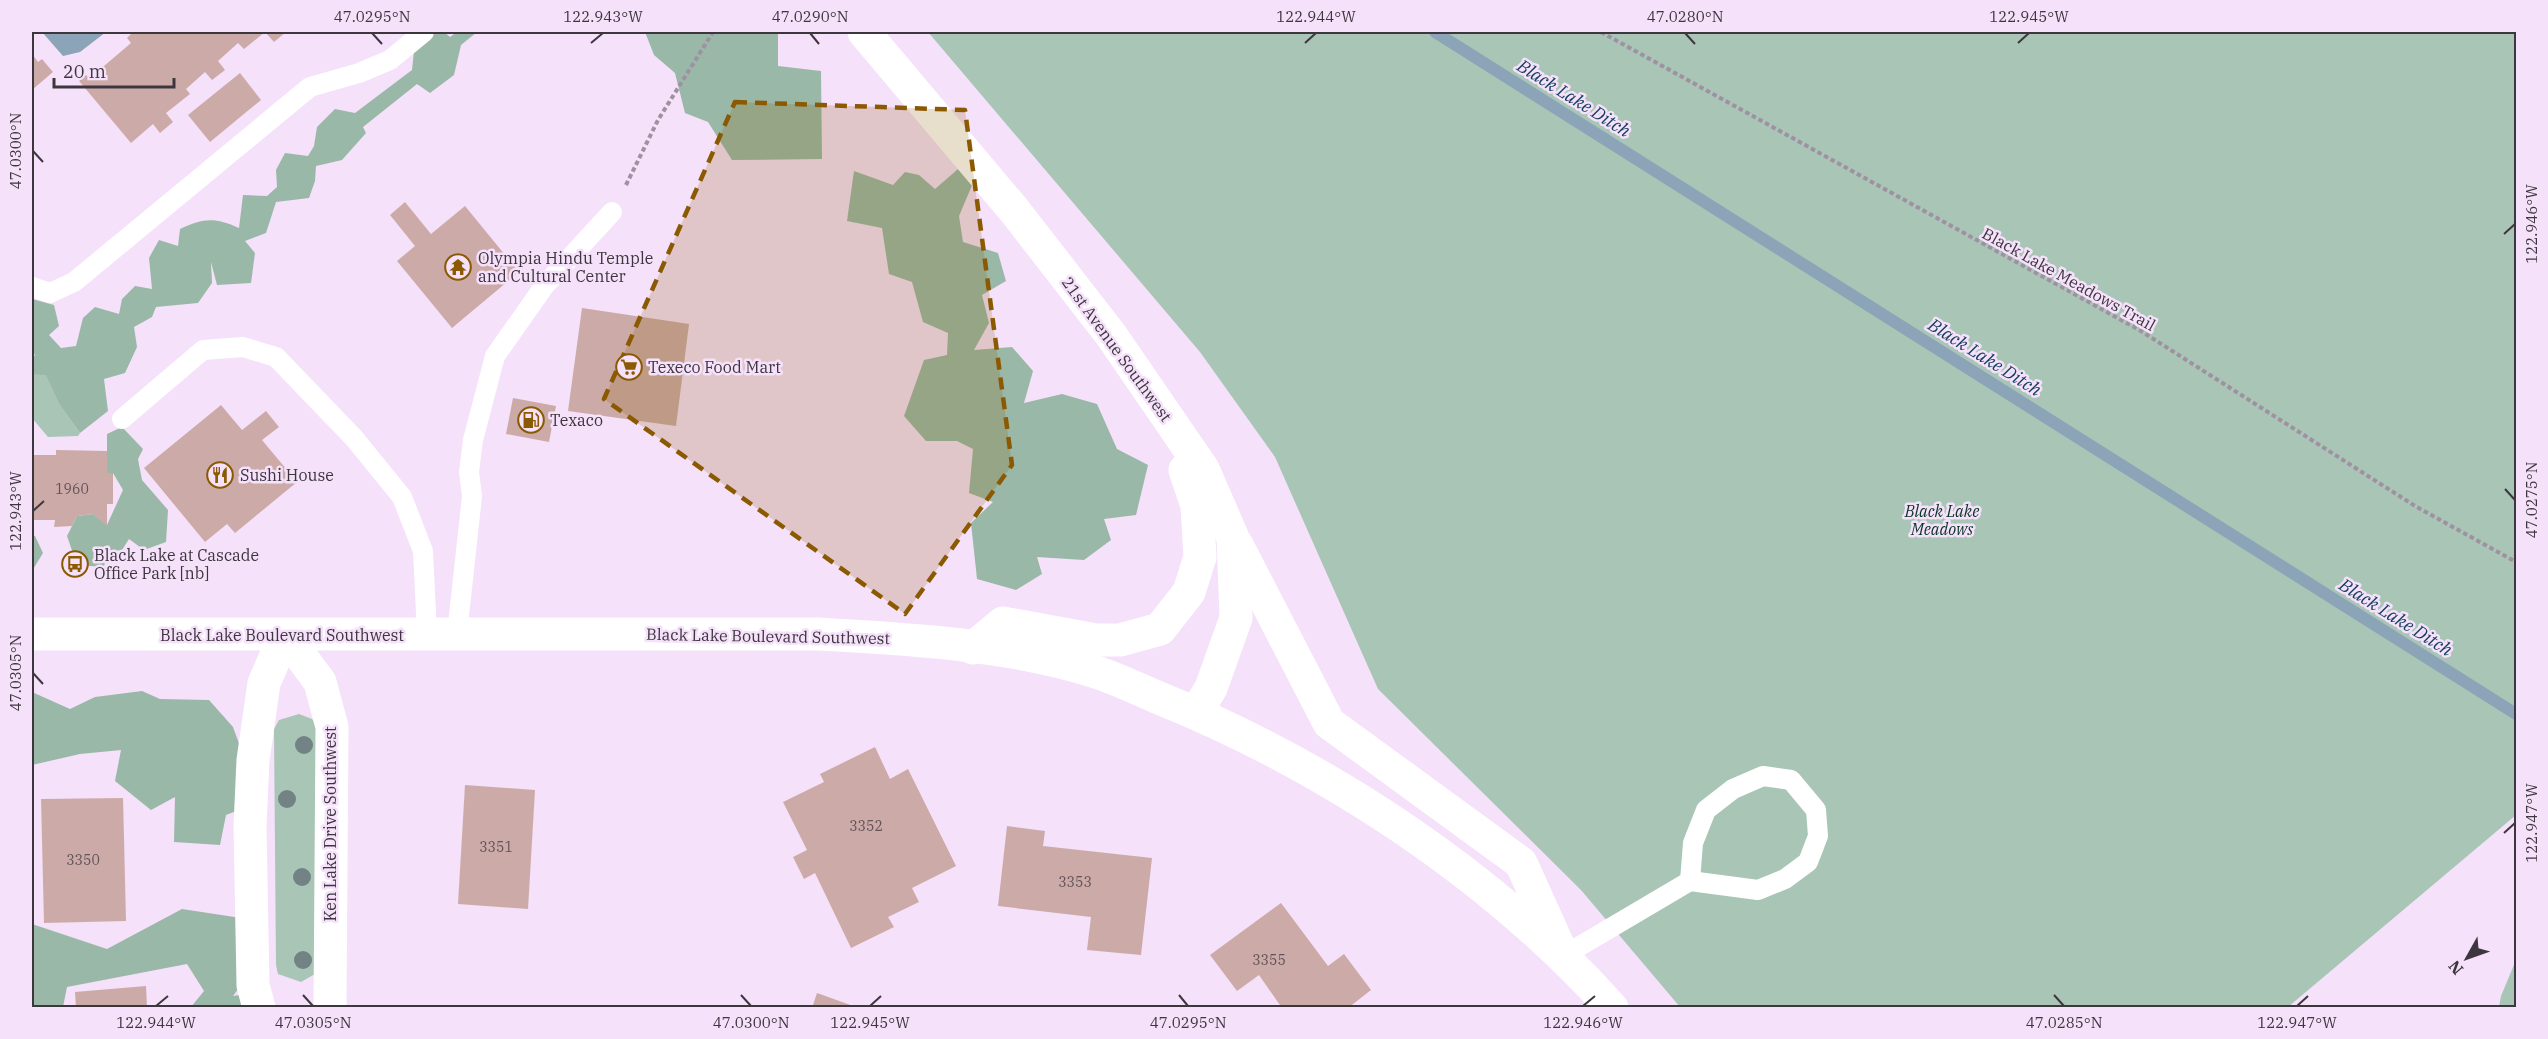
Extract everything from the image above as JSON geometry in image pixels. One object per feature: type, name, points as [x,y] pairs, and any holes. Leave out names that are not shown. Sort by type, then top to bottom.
[{"type":"street","name":"21st Avenue Southwest","points":[[864,32],[1014,210],[1111,335],[1203,469],[1233,538],[1236,618],[1211,688],[1196,713]]},
{"type":"street","points":[[973,648],[1003,623],[1096,640],[1120,640],[1160,629],[1189,592],[1200,557],[1197,506],[1167,417]]},
{"type":"street","points":[[1233,538],[1329,723],[1521,863],[1563,956]]},
{"type":"street","name":"Black Lake Boulevard Southwest","points":[[32,634],[786,633],[913,640],[1023,655],[1095,672],[1196,713],[1258,743],[1362,803],[1479,883],[1563,956],[1612,1008]]},
{"type":"street","points":[[259,1008],[253,974],[250,826],[254,760],[264,683],[285,635]]},
{"type":"street","name":"Ken Lake Drive Southwest","points":[[285,635],[320,682],[332,727],[330,1008]]},
{"type":"lane","points":[[32,287],[50,293],[74,282],[310,87],[359,73],[390,60],[424,32]]},
{"type":"lane","points":[[442,634],[472,496],[469,472],[473,440],[495,356],[545,285],[612,212]]},
{"type":"lane","points":[[122,419],[203,350],[243,347],[276,357],[354,438],[402,497],[423,551],[442,634]]},
{"type":"lane","points":[[1563,956],[1690,881],[1758,890],[1785,879],[1808,862],[1818,837],[1816,810],[1791,780],[1763,776],[1733,789],[1706,810],[1693,843],[1690,881]]},
{"type":"path","points":[[612,212],[658,120],[713,32]]},
{"type":"path","name":"Black Lake Meadows Trail","points":[[1601,32],[2140,331],[2415,506],[2517,562]]},
{"type":"highlighted area","points":[[735,102],[965,110],[1012,465],[905,614],[604,399]]},
{"type":"green space","points":[[431,32],[444,32],[450,37],[457,32],[477,32],[461,45],[454,75],[430,93],[417,84],[363,127],[366,133],[342,160],[316,166],[315,181],[309,198],[276,202],[266,233],[245,241],[255,253],[251,283],[217,285],[211,262],[212,283],[198,303],[156,307],[152,317],[134,327],[137,347],[125,373],[104,379],[108,411],[80,433],[59,404],[46,375],[32,374],[32,358],[35,355],[32,350],[32,299],[54,305],[59,326],[49,335],[61,348],[76,346],[83,318],[95,307],[119,314],[122,299],[135,286],[152,289],[149,258],[159,240],[178,246],[180,229],[202,221],[223,222],[239,228],[243,195],[267,196],[277,187],[276,170],[285,153],[308,156],[314,146],[317,127],[335,109],[355,113],[412,70],[415,42]]},
{"type":"green space","points":[[645,32],[778,32],[778,66],[821,71],[822,159],[732,160],[708,122],[685,113],[675,73],[654,55]]},
{"type":"green space","name":"Black Lake Meadows","points":[[928,32],[2516,32],[2516,815],[2288,1007],[1680,1007],[1581,890],[1378,689],[1275,457],[1200,352]]},
{"type":"green space","points":[[958,169],[973,183],[959,216],[963,242],[998,253],[1006,281],[982,295],[989,323],[974,350],[1012,347],[1033,371],[1024,403],[1062,394],[1097,404],[1117,449],[1148,465],[1136,515],[1104,519],[1111,540],[1084,560],[1037,557],[1042,574],[1016,590],[977,579],[971,523],[993,502],[969,493],[973,449],[957,441],[926,441],[904,416],[924,360],[947,355],[948,333],[923,322],[912,282],[889,274],[882,228],[847,221],[854,171],[893,185],[905,172],[919,175],[935,189]]},
{"type":"green space","points":[[32,374],[46,374],[59,404],[80,433],[78,436],[48,437],[32,418]]},
{"type":"green space","points":[[122,427],[143,449],[138,459],[142,480],[168,510],[166,542],[144,550],[129,539],[122,550],[113,551],[103,567],[77,565],[67,536],[77,516],[93,514],[107,525],[123,490],[113,473],[107,473],[107,434]]},
{"type":"green space","points":[[32,535],[35,536],[43,553],[32,571]]},
{"type":"green space","points":[[142,691],[160,699],[209,700],[233,727],[241,749],[252,805],[226,815],[220,845],[174,842],[175,797],[151,810],[115,781],[121,750],[80,754],[32,765],[32,692],[70,709],[95,697]]},
{"type":"green space","points":[[299,714],[312,719],[317,725],[315,974],[301,982],[278,974],[276,965],[274,729],[279,720]]},
{"type":"green space","points":[[182,909],[241,918],[262,957],[233,996],[257,992],[264,1007],[191,1007],[204,991],[187,964],[67,987],[63,1007],[32,1008],[32,924],[107,949]]},
{"type":"green space","points":[[2516,960],[2516,1007],[2499,1007],[2501,996]]},
{"type":"water","points":[[42,32],[106,32],[80,52],[63,56]]},
{"type":"building","points":[[129,32],[265,32],[244,49],[238,43],[218,61],[225,70],[212,80],[205,72],[186,89],[190,94],[166,113],[173,122],[160,133],[153,124],[131,143],[79,81],[86,75],[90,78],[131,43],[127,38],[131,34]]},
{"type":"building","points":[[265,32],[286,32],[274,42]]},
{"type":"building","points":[[32,54],[38,62],[42,59],[53,72],[32,90]]},
{"type":"building","points":[[240,73],[261,100],[210,142],[188,115]]},
{"type":"building","name":"Olympia Hindu Temple and Cultural Center","points":[[405,202],[431,234],[465,206],[519,272],[452,328],[397,261],[415,246],[390,215]]},
{"type":"building","name":"Texeco Food Mart","points":[[582,308],[689,324],[676,426],[568,411]]},
{"type":"building","name":"Texaco","points":[[513,398],[556,406],[549,442],[506,434]]},
{"type":"building","name":"Sushi House","points":[[221,405],[242,430],[266,411],[279,427],[262,440],[297,482],[235,533],[227,524],[205,542],[144,468]]},
{"type":"building","points":[[56,450],[107,451],[107,473],[113,473],[113,504],[107,504],[107,526],[93,514],[77,516],[72,526],[54,527],[55,520],[34,520],[34,526],[32,526],[32,455],[56,455]]},
{"type":"building","points":[[875,747],[890,779],[908,769],[956,866],[912,888],[919,902],[888,917],[894,927],[851,948],[815,873],[804,879],[793,857],[807,850],[783,802],[824,782],[820,774]]},
{"type":"building","points":[[465,785],[535,790],[528,909],[458,904]]},
{"type":"building","points":[[123,798],[126,921],[44,923],[41,799]]},
{"type":"building","points":[[1007,826],[1045,831],[1043,846],[1152,858],[1141,955],[1087,950],[1091,917],[998,906]]},
{"type":"building","points":[[1281,903],[1328,966],[1344,954],[1371,990],[1348,1008],[1282,1008],[1259,975],[1237,991],[1210,955]]},
{"type":"building","points":[[146,986],[147,1008],[76,1008],[75,992]]},
{"type":"building","points":[[817,993],[856,1007],[856,1008],[812,1008]]},
{"type":"building","points":[[461,1005],[501,1006],[501,1008],[460,1008]]},
{"type":"waterway","name":"Black Lake Ditch","points":[[1435,32],[2516,714]]},
{"type":"place","name":"Olympia Hindu Temple and Cultural Center","points":[[458,267]]},
{"type":"place","name":"Texeco Food Mart","points":[[629,367]]},
{"type":"place","name":"Texaco","points":[[531,420]]},
{"type":"place","name":"Sushi House","points":[[220,475]]},
{"type":"place","name":"Black Lake at Cascade Office Park [nb]","points":[[75,564]]}]
